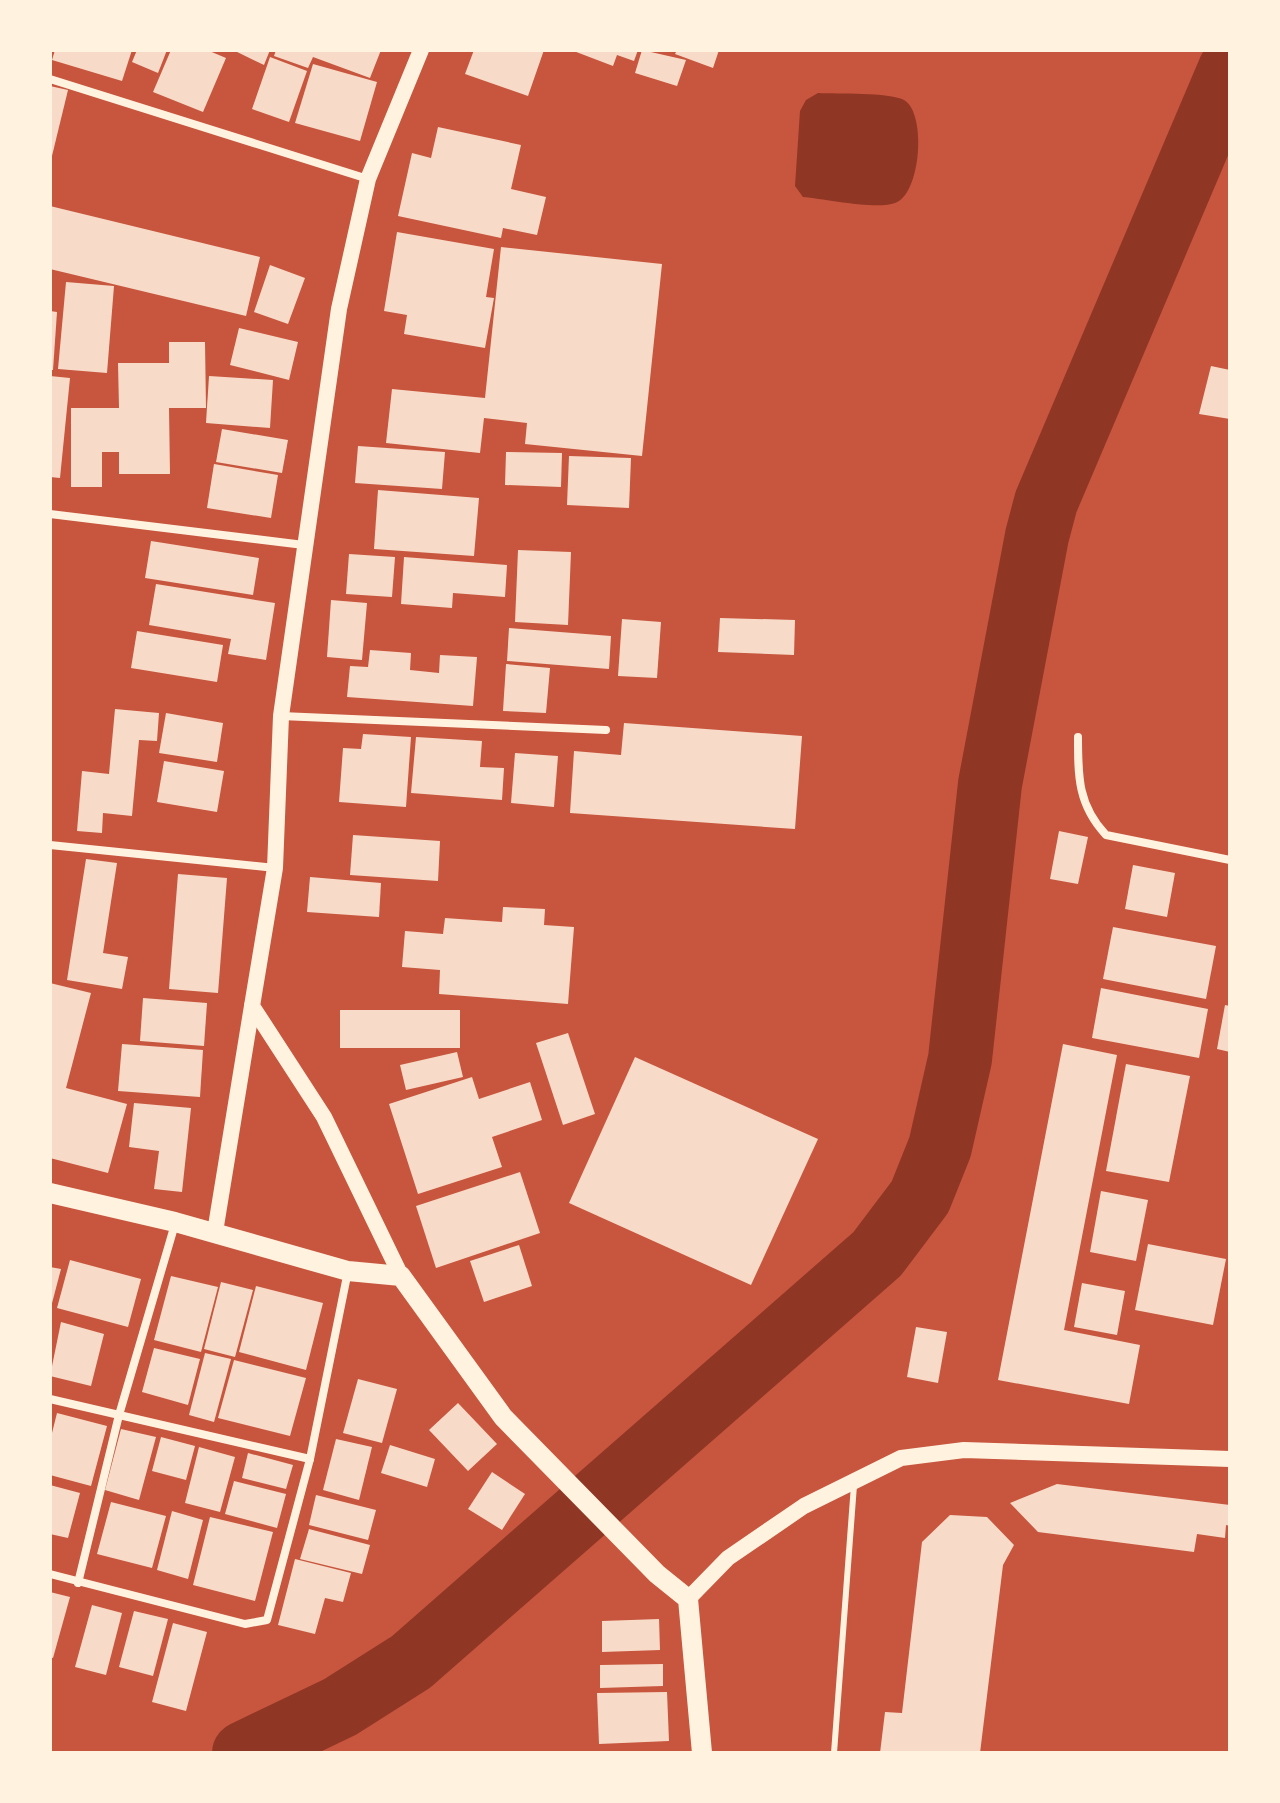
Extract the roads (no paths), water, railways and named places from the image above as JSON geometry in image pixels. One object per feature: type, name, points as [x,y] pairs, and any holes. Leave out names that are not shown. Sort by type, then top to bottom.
[{"type":"main road","points":[[215,1232],[275,868],[281,716],[339,309],[368,179],[421,50]]},
{"type":"main road","points":[[252,1006],[324,1117],[401,1276],[503,1417],[657,1574],[688,1599],[702,1753]]},
{"type":"main road","points":[[50,1193],[215,1232],[348,1271],[401,1276]]},
{"type":"main road","points":[[688,1599],[728,1558],[804,1506],[901,1458],[932,1452],[1230,1459]]},
{"type":"street","points":[[50,79],[368,179]]},
{"type":"street","points":[[50,514],[304,545]]},
{"type":"street","points":[[281,716],[606,730]]},
{"type":"street","points":[[1078,737],[1078,783],[1083,806],[1106,835],[1230,860]]},
{"type":"street","points":[[50,845],[275,868]]},
{"type":"street","points":[[78,1583],[119,1415],[175,1222]]},
{"type":"street","points":[[50,1574],[245,1624],[267,1620],[310,1459],[348,1271]]},
{"type":"street","points":[[50,1399],[310,1459]]},
{"type":"lane","points":[[834,1753],[854,1482]]},
{"type":"waterway","points":[[244,1753],[340,1707],[411,1662],[877,1254],[920,1197],[940,1147],[960,1059],[990,784],[1046,502],[1230,69]]}]
